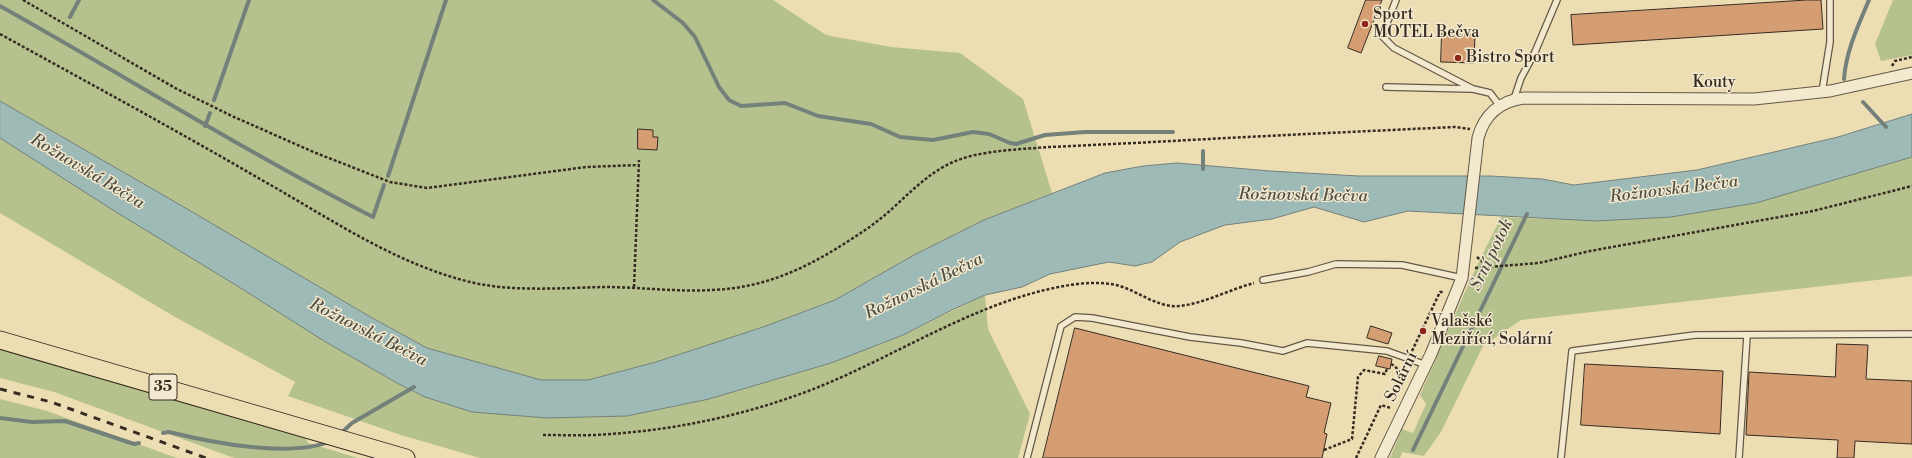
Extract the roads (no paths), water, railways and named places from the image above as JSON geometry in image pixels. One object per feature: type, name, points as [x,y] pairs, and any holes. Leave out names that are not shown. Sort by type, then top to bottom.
[{"type":"main road","name":"35","points":[[0,340],[406,458]]},
{"type":"street","name":"Kouty","points":[[1468,240],[1479,132],[1487,118],[1500,106],[1514,99],[1754,99],[1822,92],[1912,73]]},
{"type":"street","name":"Solární","points":[[1381,458],[1426,365],[1463,273],[1468,240]]},
{"type":"lane","points":[[1396,0],[1382,36],[1394,48],[1473,89]]},
{"type":"lane","points":[[1514,99],[1518,84],[1542,38],[1557,0]]},
{"type":"lane","points":[[1822,92],[1830,42],[1830,0]]},
{"type":"lane","points":[[1386,87],[1473,89],[1490,93],[1500,106]]},
{"type":"lane","points":[[1262,280],[1308,272],[1336,264],[1402,265],[1463,273]]},
{"type":"lane","points":[[1027,458],[1061,326],[1075,316],[1190,337],[1241,343],[1284,351],[1307,343],[1387,351],[1426,365]]},
{"type":"lane","points":[[1562,458],[1572,351],[1695,335],[1747,336],[1912,334]]},
{"type":"lane","points":[[1739,458],[1747,336]]},
{"type":"water","name":"Rožnovská Bečva","points":[[0,101],[367,315],[427,348],[541,380],[588,380],[656,362],[766,326],[835,300],[914,255],[984,220],[1105,173],[1143,166],[1177,163],[1270,171],[1359,176],[1491,176],[1542,179],[1574,185],[1697,170],[1838,137],[1912,114],[1912,157],[1756,203],[1671,217],[1596,221],[1408,211],[1364,222],[1314,207],[1272,219],[1225,225],[1180,242],[1152,262],[1135,266],[1109,262],[1050,274],[1022,287],[985,295],[903,335],[831,363],[709,399],[627,416],[547,418],[472,412],[425,397],[397,383],[324,341],[0,138]]},
{"type":"waterway","points":[[70,17],[79,0]]},
{"type":"waterway","points":[[214,100],[249,0]]},
{"type":"waterway","points":[[388,176],[446,0]]},
{"type":"waterway","points":[[653,0],[683,23],[695,37],[719,87],[729,100],[741,106],[785,103],[818,116],[871,124],[900,137],[933,140],[973,132],[989,134],[1016,144],[1045,135],[1085,132],[1173,132]]},
{"type":"waterway","points":[[1844,79],[1847,58],[1869,0]]},
{"type":"waterway","points":[[0,6],[232,140],[373,217],[384,185]]},
{"type":"waterway","points":[[1863,102],[1886,127]]},
{"type":"waterway","points":[[205,126],[210,113]]},
{"type":"waterway","points":[[1203,151],[1203,169]]},
{"type":"waterway","name":"Srní potok","points":[[1413,450],[1527,214]]},
{"type":"waterway","points":[[339,435],[352,423],[414,387]]},
{"type":"waterway","points":[[0,418],[32,422],[65,421],[134,444],[139,443]]},
{"type":"waterway","points":[[163,433],[169,432],[229,444],[274,449],[314,446],[331,441]]},
{"type":"railway","points":[[0,389],[51,402],[206,458]]},
{"type":"place","name":"Sport MOTEL Bečva","points":[[1365,24]]},
{"type":"place","name":"Bistro Sport","points":[[1458,58]]},
{"type":"place","name":"Valašské Meziřící, Solární","points":[[1423,331]]}]
